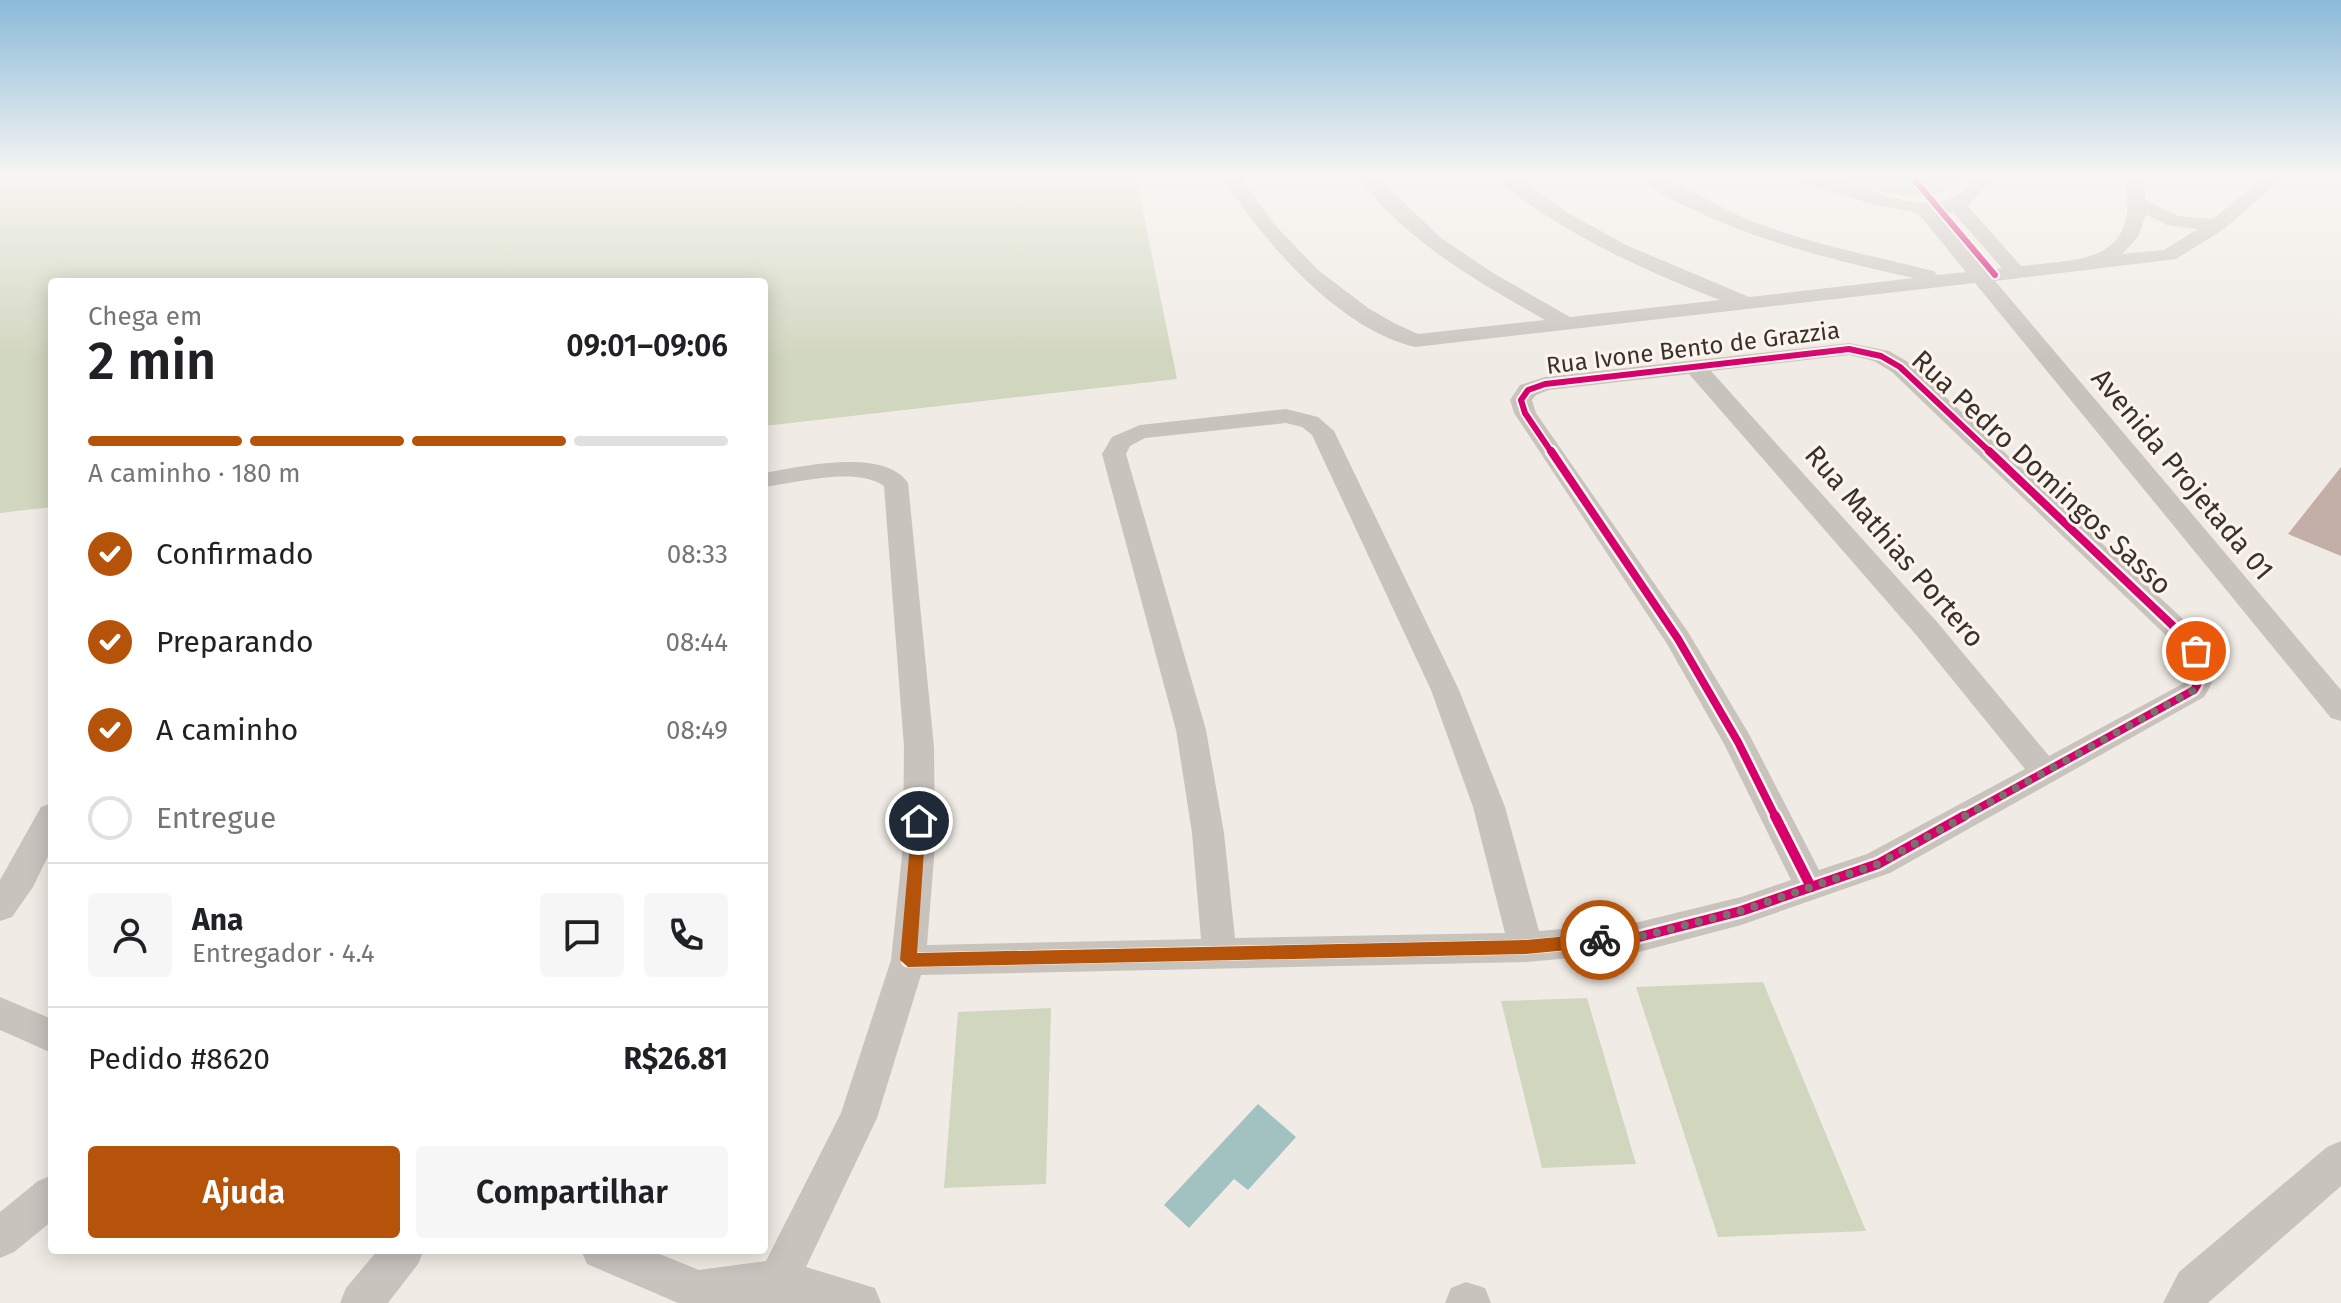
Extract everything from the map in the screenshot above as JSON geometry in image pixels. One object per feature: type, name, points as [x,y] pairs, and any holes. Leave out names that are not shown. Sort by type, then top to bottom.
[{"type":"street","points":[[1273,238],[1380,327],[1415,341],[2169,255],[2197,238]]},
{"type":"street","points":[[1428,238],[1454,258],[1567,324]]},
{"type":"street","points":[[1596,238],[1621,252],[1748,303]]},
{"type":"street","points":[[1783,238],[1861,261],[1951,280]]},
{"type":"street","name":"Avenida Projetada 01","points":[[1948,238],[2341,710]]},
{"type":"street","points":[[1986,238],[2017,273]]},
{"type":"street","points":[[2096,263],[2117,253],[2127,238]]},
{"type":"street","name":"Rua Ivone Bento de Grazzia","points":[[1812,889],[1738,742],[1678,639],[1525,413],[1522,397],[1533,387],[1545,384],[1841,348],[1873,353]]},
{"type":"street","name":"Rua Pedro Domingos Sasso","points":[[1873,353],[1900,367],[2190,642],[2203,669],[2203,676],[2194,690],[2045,772]]},
{"type":"street","name":"Rua Mathias Portero","points":[[1694,366],[1927,629],[2045,772]]},
{"type":"street","points":[[1219,953],[1208,833],[1191,730],[1115,450],[1124,439],[1146,430],[1280,416],[1304,419],[1322,431],[1445,690],[1489,807],[1526,947]]},
{"type":"street","points":[[768,480],[864,469],[886,474],[897,486],[919,747],[919,846],[908,960],[858,1118],[773,1292]]},
{"type":"street","points":[[908,960],[1526,947],[1639,937],[1741,911],[1878,864],[2045,772]]},
{"type":"street","points":[[0,907],[21,877],[48,824]]},
{"type":"street","points":[[0,1013],[48,1034]]},
{"type":"street","points":[[2184,1303],[2194,1287],[2341,1160]]},
{"type":"street","points":[[0,1238],[48,1198]]},
{"type":"street","points":[[361,1303],[401,1254]]},
{"type":"street","points":[[610,1254],[706,1297],[773,1292],[860,1303]]},
{"type":"green space","points":[[0,238],[1148,238],[1177,379],[768,426],[768,278],[48,278],[48,507],[0,513]]},
{"type":"green space","points":[[1763,982],[1866,1231],[1718,1237],[1636,987]]},
{"type":"green space","points":[[1587,998],[1636,1164],[1542,1168],[1501,1001]]},
{"type":"green space","points":[[1051,1008],[1046,1184],[944,1188],[958,1012]]},
{"type":"water","points":[[1258,1104],[1296,1137],[1248,1190],[1234,1179],[1189,1228],[1164,1205]]},
{"type":"building","points":[[2341,467],[2341,556],[2288,534]]},
{"type":"cycle path","points":[[1963,238],[1995,275]]},
{"type":"cycle path","points":[[908,960],[1526,947],[1639,937],[1741,911],[1878,864],[2194,690],[2202,672],[2190,642],[1900,367],[1881,356],[1849,349],[1545,384],[1528,390],[1521,400],[1525,413],[1678,639],[1738,742],[1812,889]]},
{"type":"way so far","points":[[1600,940],[1639,937],[1741,911],[1878,864],[2194,690],[2203,676],[2196,651]]},
{"type":"route","points":[[919,821],[908,960],[1526,947],[1600,940]]}]
